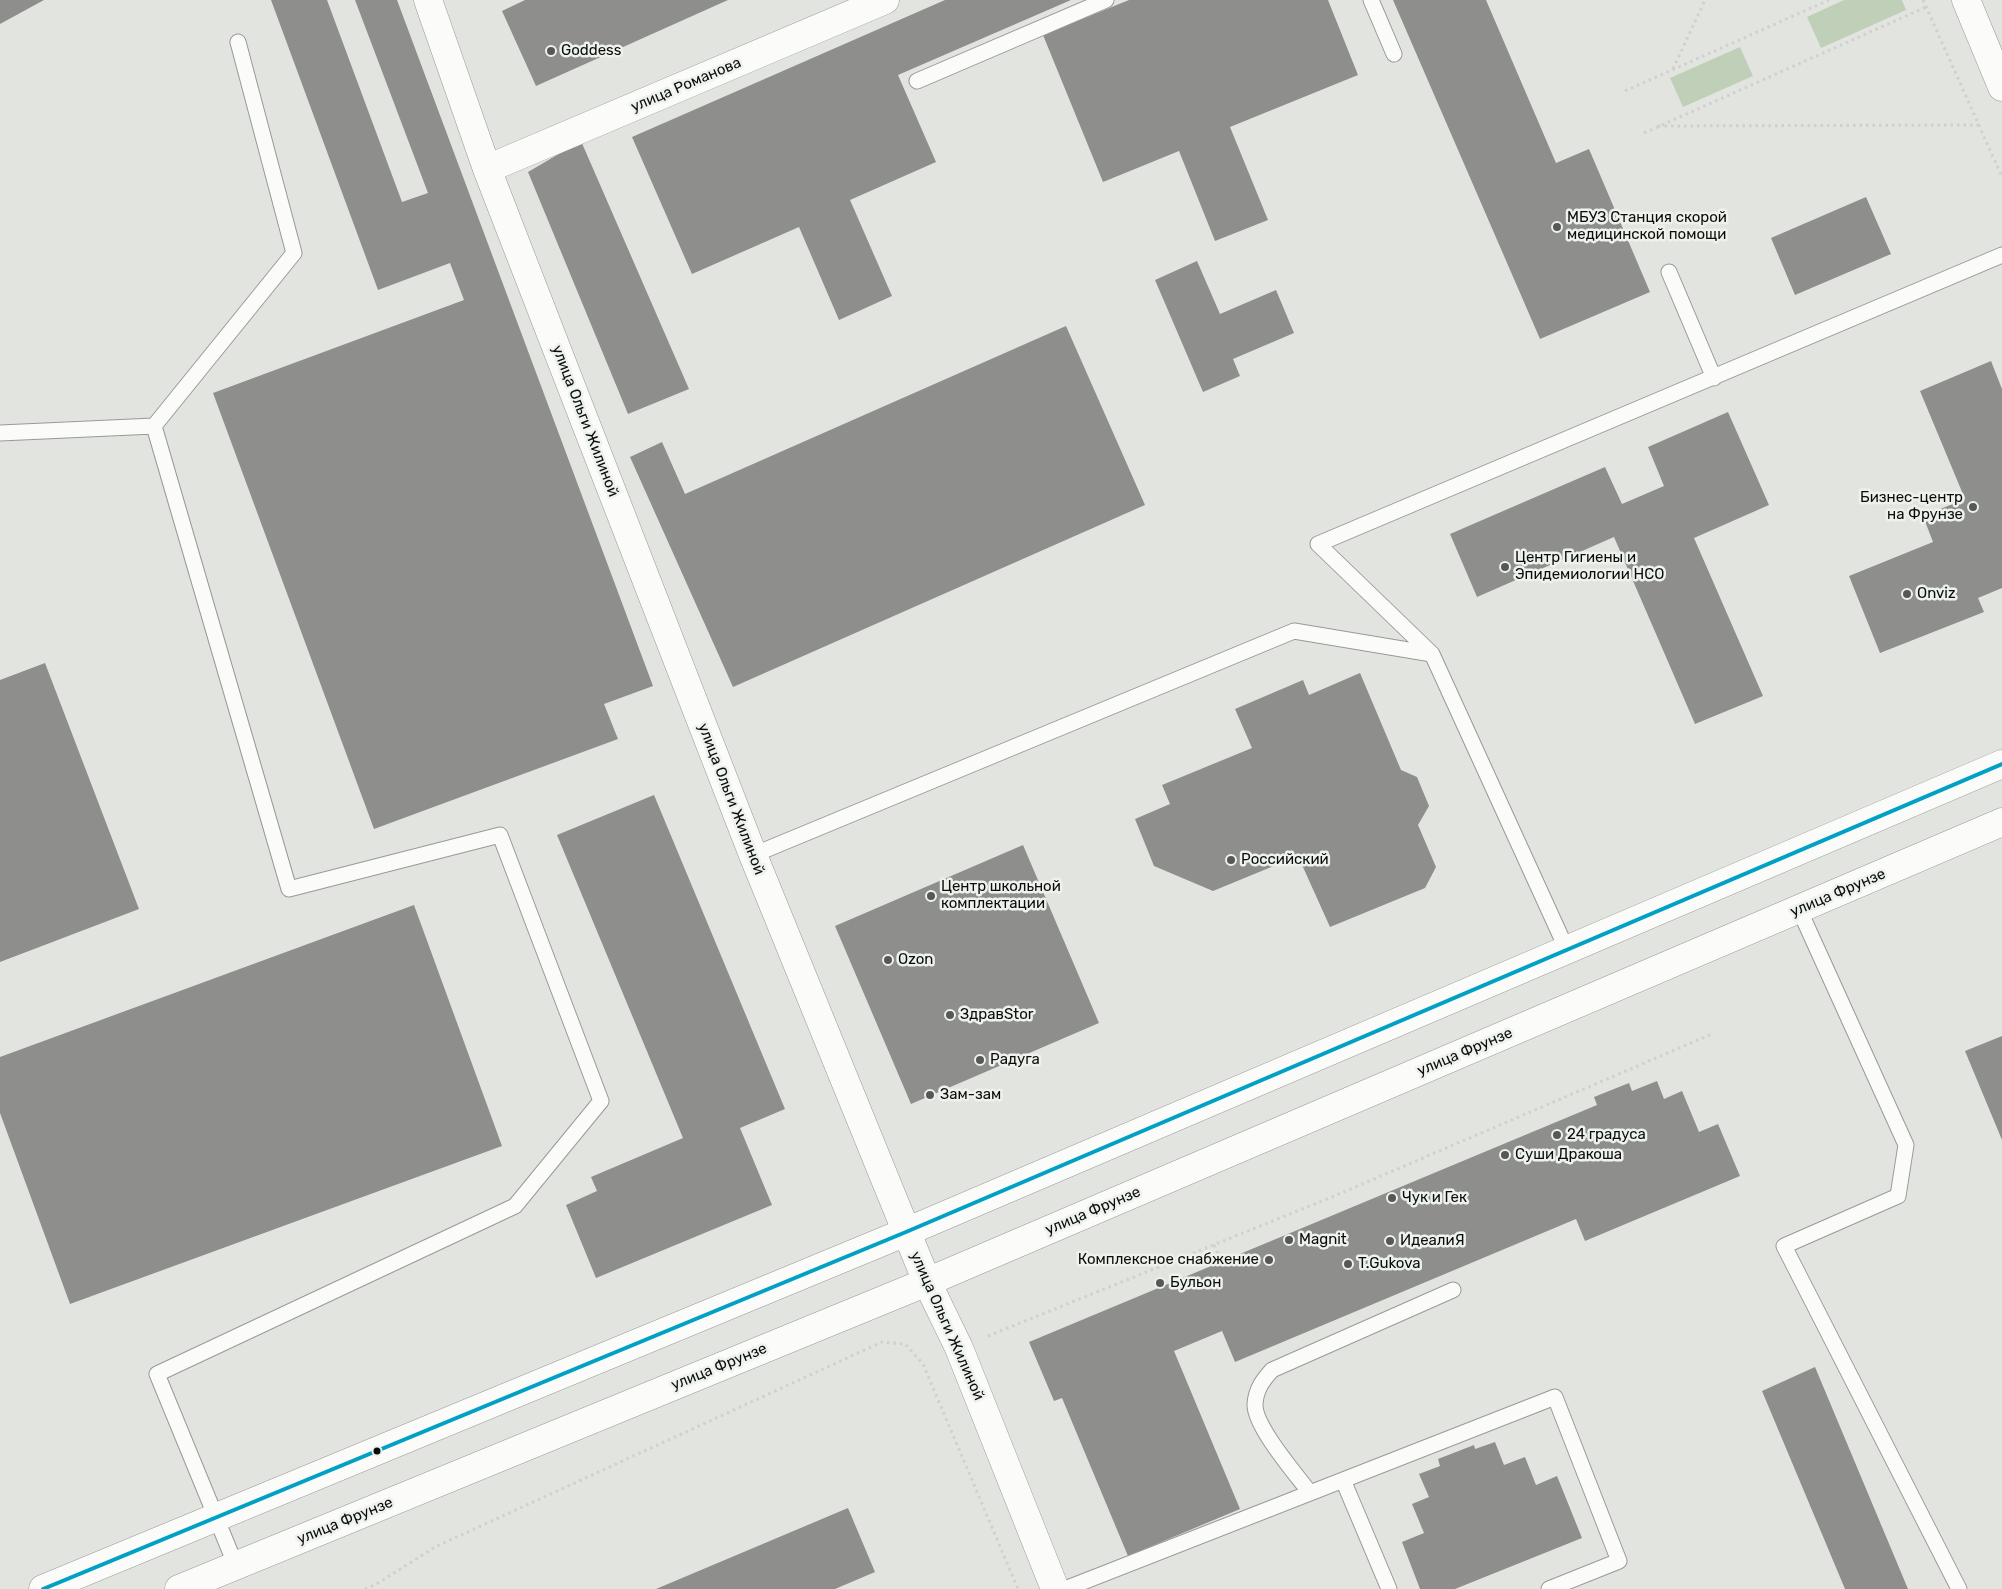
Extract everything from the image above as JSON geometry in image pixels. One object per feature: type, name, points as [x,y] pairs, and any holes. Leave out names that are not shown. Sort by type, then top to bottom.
[{"type":"main road","name":"улица Ольги Жилиной","points":[[428,0],[487,169],[753,855],[906,1232],[927,1282],[959,1348],[1055,1589]]},
{"type":"main road","name":"улица Романова","points":[[487,169],[885,0]]},
{"type":"main road","points":[[1966,0],[2002,87]]},
{"type":"main road","points":[[43,1589],[906,1232],[2002,764]]},
{"type":"main road","name":"улица Фрунзе","points":[[179,1589],[927,1282],[2002,822]]},
{"type":"lane","points":[[917,80],[1106,0]]},
{"type":"lane","points":[[1371,0],[1394,54]]},
{"type":"lane","points":[[0,433],[154,426],[294,253],[238,42]]},
{"type":"lane","points":[[1567,950],[1432,654],[1318,544],[2002,255]]},
{"type":"lane","points":[[1669,272],[1714,378]]},
{"type":"lane","points":[[154,426],[289,889],[500,835],[601,1101],[515,1206],[157,1374],[236,1566]]},
{"type":"lane","points":[[753,855],[1294,631],[1432,654]]},
{"type":"lane","points":[[1799,909],[1906,1144],[1898,1196],[1784,1246],[1959,1589]]},
{"type":"lane","points":[[1310,1493],[1265,1433],[1255,1405],[1260,1382],[1272,1370],[1453,1290]]},
{"type":"lane","points":[[1065,1589],[1555,1397],[1619,1562],[1549,1589]]},
{"type":"lane","points":[[1343,1480],[1389,1589]]},
{"type":"path","points":[[1673,70],[1705,0]]},
{"type":"path","points":[[1625,91],[1828,0]]},
{"type":"path","points":[[1922,0],[2002,177]]},
{"type":"path","points":[[1644,133],[1926,7]]},
{"type":"path","points":[[1658,126],[1979,125]]},
{"type":"path","points":[[923,1364],[1332,1197],[1712,1034]]},
{"type":"path","points":[[1214,1245],[1222,1261]]},
{"type":"path","points":[[365,1589],[375,1585],[435,1547],[882,1342],[905,1344],[923,1364],[1018,1589]]},
{"type":"green space","points":[[1844,0],[1902,0],[1906,10],[1821,48],[1807,17]]},
{"type":"green space","points":[[1740,47],[1753,76],[1683,107],[1670,78]]},
{"type":"building","points":[[0,0],[44,0],[0,24]]},
{"type":"building","points":[[271,0],[327,0],[402,202],[428,193],[355,0],[397,0],[653,686],[604,704],[618,739],[374,829],[213,393],[464,300],[450,263],[378,290]]},
{"type":"building","points":[[525,0],[728,0],[536,86],[502,11]]},
{"type":"building","points":[[945,0],[1071,0],[898,75],[936,162],[850,200],[892,296],[839,320],[799,227],[692,274],[632,137]]},
{"type":"building","points":[[1129,0],[1328,0],[1358,75],[1230,127],[1268,220],[1215,241],[1179,151],[1103,182],[1043,35]]},
{"type":"building","name":"МБУЗ Станция скорой медицинской помощи","points":[[1393,0],[1486,0],[1556,163],[1589,149],[1650,292],[1540,339]]},
{"type":"building","points":[[581,141],[689,389],[628,414],[528,172]]},
{"type":"building","points":[[1866,197],[1891,254],[1795,295],[1771,238]]},
{"type":"building","points":[[1197,261],[1220,314],[1276,290],[1294,333],[1233,359],[1240,376],[1203,392],[1155,280]]},
{"type":"building","points":[[1066,326],[1145,505],[733,687],[630,457],[662,442],[685,494]]},
{"type":"building","name":"Бизнес-центр на Фрунзе","points":[[1991,361],[2002,389],[2002,588],[1978,598],[1984,612],[1880,653],[1849,576],[1933,542],[1923,516],[1965,499],[1920,391]]},
{"type":"building","name":"Центр Гигиены и Эпидемиологии НСО","points":[[1728,412],[1769,505],[1694,538],[1763,696],[1695,724],[1614,537],[1477,597],[1450,534],[1605,467],[1622,504],[1664,486],[1648,447]]},
{"type":"building","points":[[45,663],[139,909],[0,962],[0,680]]},
{"type":"building","points":[[1360,673],[1401,770],[1417,777],[1429,806],[1418,825],[1436,867],[1425,888],[1330,927],[1298,856],[1213,891],[1154,866],[1135,819],[1170,804],[1162,785],[1252,748],[1235,709],[1303,680],[1309,695]]},
{"type":"building","points":[[654,795],[785,1109],[740,1128],[772,1205],[596,1278],[566,1205],[597,1191],[591,1177],[683,1138],[557,835]]},
{"type":"building","points":[[1023,845],[1099,1023],[911,1104],[835,926]]},
{"type":"building","points":[[414,905],[502,1146],[70,1304],[0,1113],[0,1057]]},
{"type":"building","points":[[2002,1036],[2002,1140],[1965,1051]]},
{"type":"building","points":[[1657,1081],[1664,1099],[1682,1091],[1699,1132],[1718,1124],[1740,1176],[1585,1241],[1576,1219],[1235,1362],[1222,1331],[1174,1351],[1240,1509],[1128,1556],[1062,1398],[1054,1401],[1029,1342],[1597,1105],[1594,1097],[1629,1083],[1632,1091]]},
{"type":"building","points":[[1815,1367],[1908,1589],[1845,1589],[1762,1391]]},
{"type":"building","points":[[1495,1442],[1504,1465],[1525,1457],[1536,1485],[1557,1476],[1582,1538],[1455,1589],[1420,1589],[1402,1542],[1424,1533],[1412,1504],[1429,1497],[1419,1474],[1440,1466],[1438,1459],[1474,1445],[1475,1449]]},
{"type":"building","points":[[848,1508],[875,1572],[835,1589],[656,1589]]},
{"type":"transit line","points":[[43,1589],[906,1232],[2002,764]]},
{"type":"place","name":"Goddess","points":[[551,51]]},
{"type":"place","name":"МБУЗ Станция скорой медицинской помощи","points":[[1557,227]]},
{"type":"place","name":"Бизнес-центр на Фрунзе","points":[[1973,507]]},
{"type":"place","name":"Центр Гигиены и Эпидемиологии НСО","points":[[1505,567]]},
{"type":"place","name":"Onviz","points":[[1907,594]]},
{"type":"place","name":"Российский","points":[[1231,860]]},
{"type":"place","name":"Центр школьной комплектации","points":[[931,896]]},
{"type":"place","name":"Ozon","points":[[888,960]]},
{"type":"place","name":"ЗдравStor","points":[[950,1015]]},
{"type":"place","name":"Радуга","points":[[980,1060]]},
{"type":"place","name":"Зам-зам","points":[[930,1095]]},
{"type":"place","name":"24 градуса","points":[[1557,1135]]},
{"type":"place","name":"Суши Дракоша","points":[[1505,1155]]},
{"type":"place","name":"Чук и Гек","points":[[1392,1198]]},
{"type":"place","name":"Magnit","points":[[1289,1240]]},
{"type":"place","name":"ИдеалиЯ","points":[[1390,1241]]},
{"type":"place","name":"Комплексное снабжение","points":[[1269,1260]]},
{"type":"place","name":"T.Gukova","points":[[1348,1264]]},
{"type":"place","name":"Бульон","points":[[1160,1283]]}]
